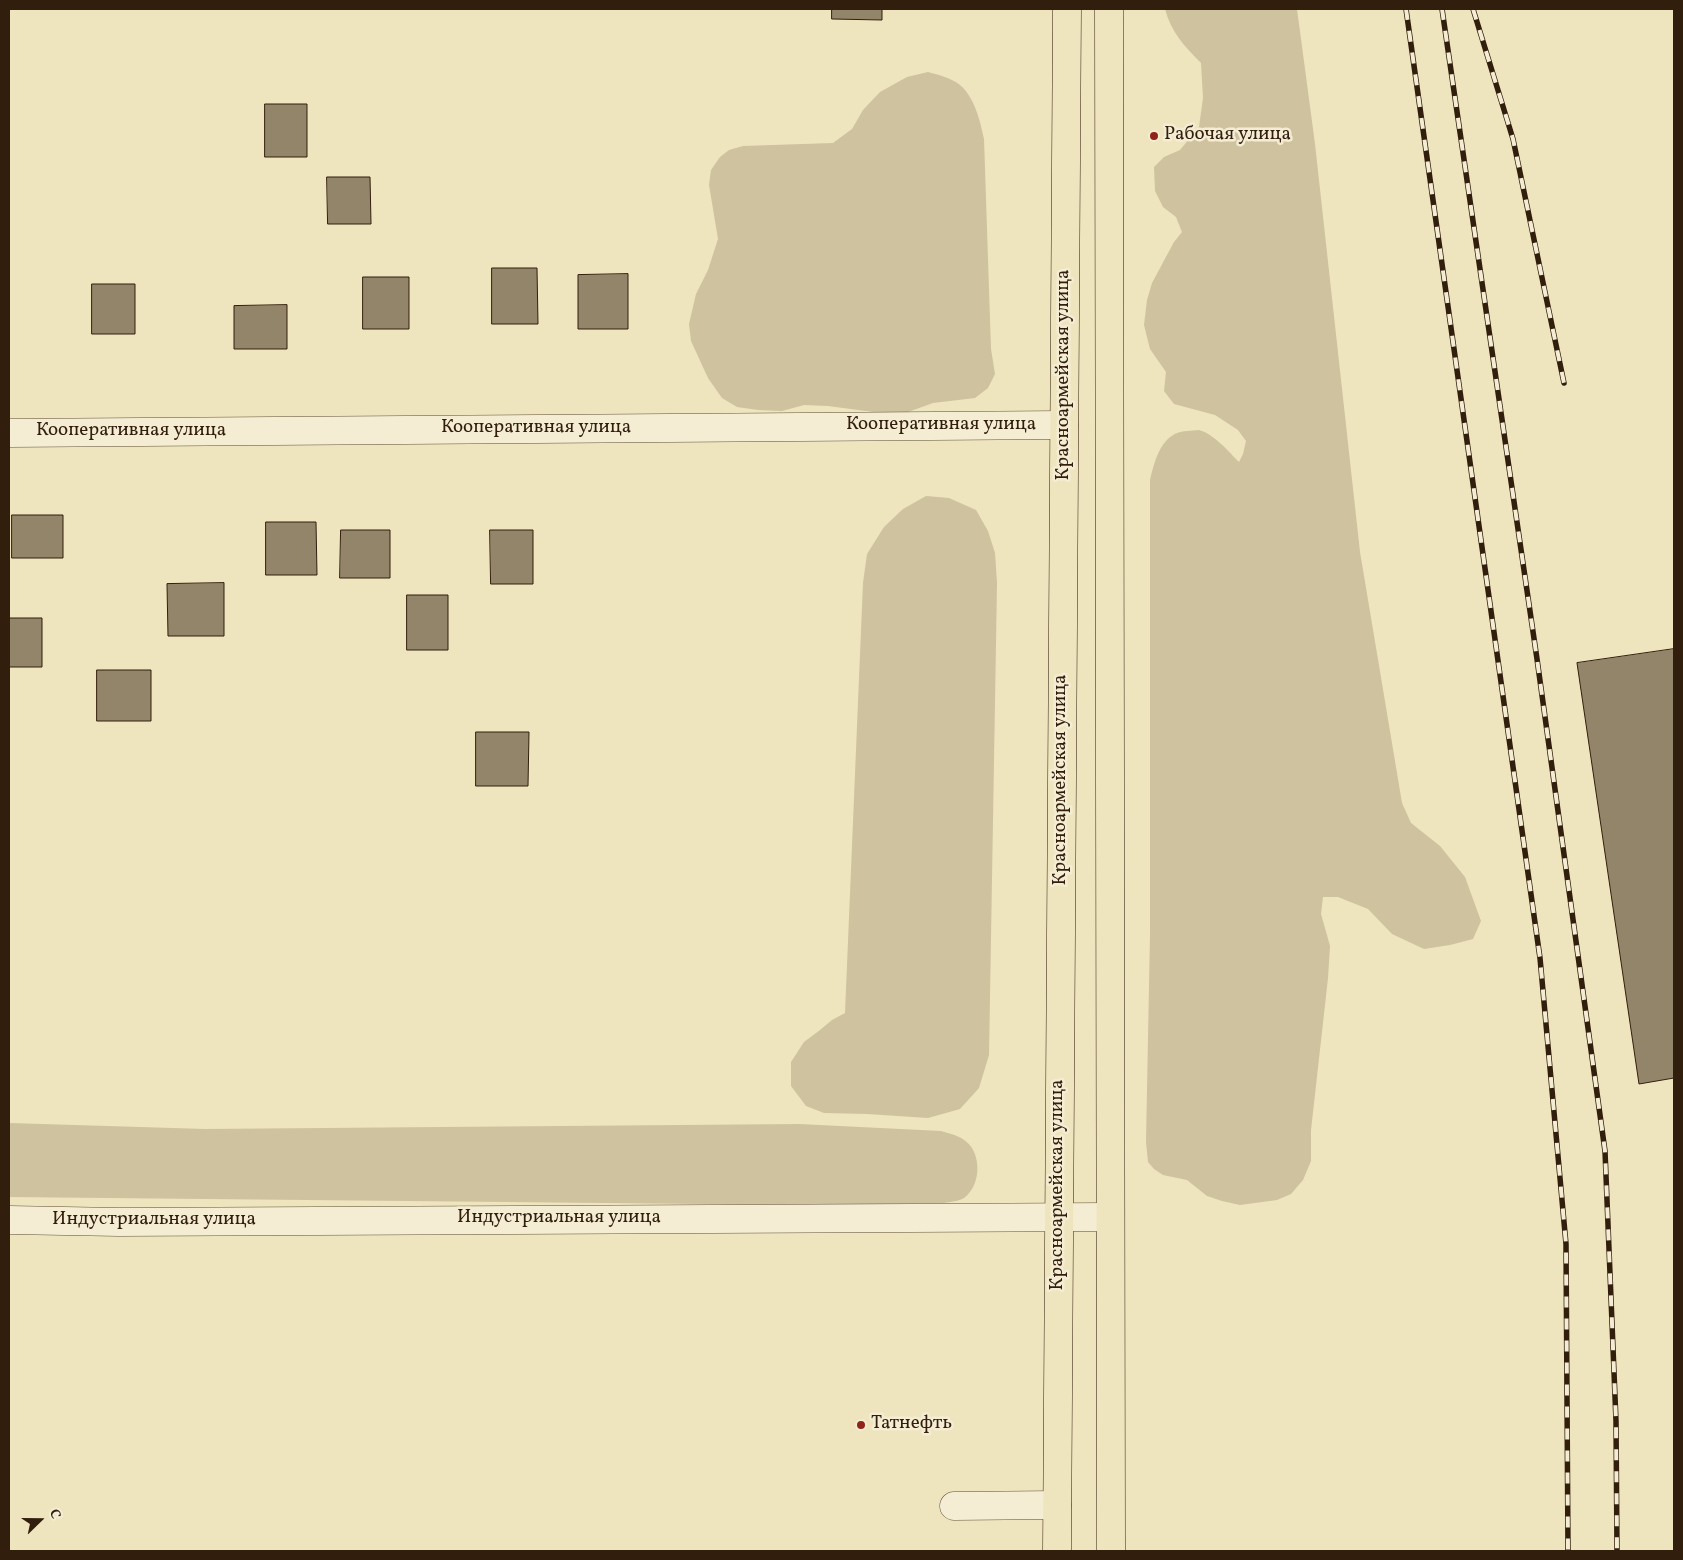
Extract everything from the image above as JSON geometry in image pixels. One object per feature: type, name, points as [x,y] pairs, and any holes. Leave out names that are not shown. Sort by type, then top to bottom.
[{"type":"main road","name":"Красноармейская улица","points":[[1057,1551],[1067,9]]},
{"type":"main road","points":[[1109,9],[1110,1551]]},
{"type":"street","name":"Кооперативная улица","points":[[9,433],[1064,425]]},
{"type":"street","name":"Индустриальная улица","points":[[9,1220],[130,1222],[1109,1216]]},
{"type":"street","points":[[954,1506],[1057,1505]]},
{"type":"shaded area","points":[[1165,9],[1297,9],[1315,144],[1360,552],[1402,803],[1411,823],[1440,846],[1465,877],[1481,921],[1473,939],[1424,949],[1392,934],[1368,909],[1338,897],[1323,897],[1321,914],[1330,946],[1311,1130],[1311,1161],[1303,1180],[1291,1194],[1277,1200],[1240,1205],[1207,1196],[1187,1180],[1163,1175],[1154,1169],[1148,1162],[1146,1142],[1150,935],[1150,480],[1161,448],[1171,436],[1178,433],[1199,430],[1205,432],[1221,444],[1239,462],[1246,441],[1238,430],[1215,415],[1174,404],[1164,391],[1166,372],[1150,349],[1144,325],[1147,300],[1152,283],[1174,242],[1182,232],[1176,217],[1163,207],[1155,191],[1154,167],[1164,157],[1180,150],[1199,127],[1203,98],[1201,63],[1175,32]]},
{"type":"shaded area","points":[[928,72],[953,80],[965,90],[976,110],[984,139],[991,349],[995,374],[988,388],[975,398],[933,403],[908,412],[881,413],[804,405],[782,411],[758,410],[737,407],[722,398],[708,378],[691,341],[689,324],[696,294],[708,270],[718,239],[709,185],[711,170],[720,157],[729,150],[743,146],[833,143],[852,129],[863,110],[880,92],[907,77]]},
{"type":"shaded area","points":[[926,496],[949,498],[976,510],[988,531],[995,553],[997,583],[989,1055],[979,1088],[960,1109],[928,1118],[824,1113],[806,1106],[791,1086],[791,1062],[804,1042],[832,1020],[845,1013],[863,583],[867,554],[884,527],[903,509]]},
{"type":"shaded area","points":[[9,1123],[205,1129],[799,1124],[941,1131],[958,1136],[969,1144],[977,1161],[977,1174],[973,1188],[964,1198],[944,1203],[804,1205],[9,1197]]},
{"type":"building","points":[[832,9],[882,9],[882,20],[832,19]]},
{"type":"building","points":[[265,104],[307,104],[307,157],[265,157]]},
{"type":"building","points":[[327,177],[370,177],[371,224],[328,224]]},
{"type":"building","points":[[492,268],[537,268],[538,324],[492,324]]},
{"type":"building","points":[[628,274],[628,329],[578,329],[578,275]]},
{"type":"building","points":[[363,277],[409,277],[409,329],[363,329]]},
{"type":"building","points":[[92,284],[135,284],[135,334],[92,334]]},
{"type":"building","points":[[287,305],[287,349],[234,349],[234,306]]},
{"type":"building","points":[[12,515],[63,515],[63,558],[12,558]]},
{"type":"building","points":[[266,522],[316,522],[317,575],[266,575]]},
{"type":"building","points":[[341,530],[390,530],[390,578],[340,578]]},
{"type":"building","points":[[490,530],[533,530],[533,584],[491,584]]},
{"type":"building","points":[[224,583],[224,636],[168,636],[167,584]]},
{"type":"building","points":[[407,595],[448,595],[448,650],[407,650]]},
{"type":"building","points":[[9,618],[42,618],[42,667],[9,667]]},
{"type":"building","points":[[1674,649],[1674,1078],[1639,1084],[1577,663]]},
{"type":"building","points":[[97,670],[151,670],[151,721],[97,721]]},
{"type":"building","points":[[476,732],[529,732],[528,786],[476,786]]},
{"type":"railway","points":[[1406,9],[1540,958],[1566,1244],[1568,1551]]},
{"type":"railway","points":[[1442,9],[1537,659],[1605,1151],[1616,1421],[1617,1551]]},
{"type":"railway","points":[[1473,9],[1513,139],[1564,383]]},
{"type":"place","name":"Рабочая улица","points":[[1154,136]]},
{"type":"place","name":"Татнефть","points":[[861,1425]]}]
